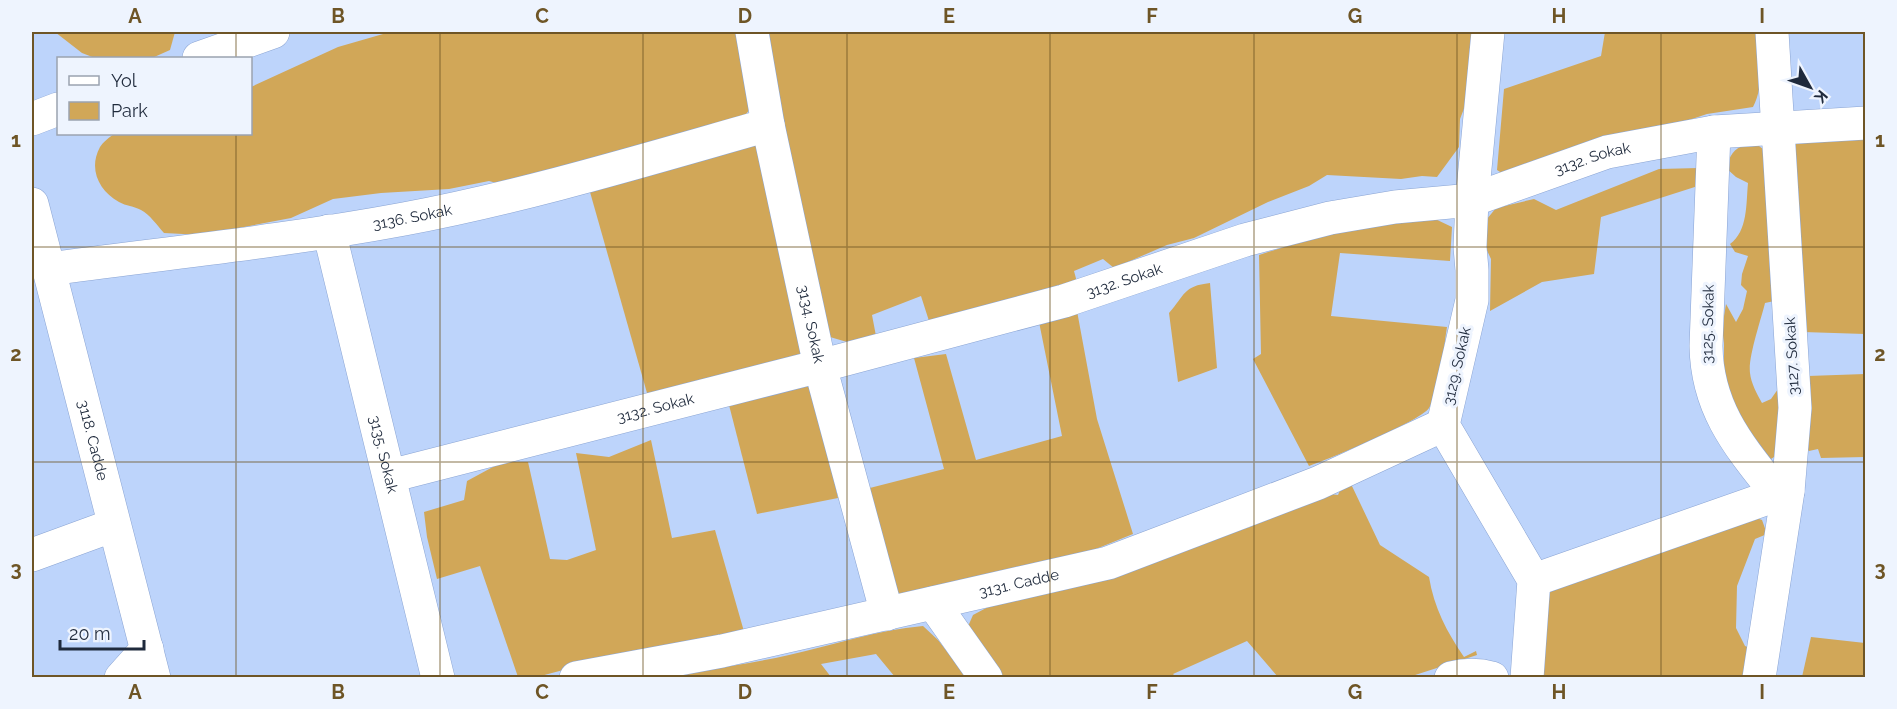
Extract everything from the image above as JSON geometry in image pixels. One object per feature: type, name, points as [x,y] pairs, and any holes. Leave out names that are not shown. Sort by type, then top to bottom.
[{"type":"street","points":[[202,57],[273,32]]},
{"type":"street","name":"3134. Sokak","points":[[752,32],[768,125],[820,366],[886,614]]},
{"type":"street","name":"3129. Sokak","points":[[1488,32],[1472,200],[1470,247],[1472,300],[1443,425],[1534,580]]},
{"type":"street","name":"3127. Sokak","points":[[1759,678],[1795,389],[1772,32]]},
{"type":"street","points":[[32,119],[57,109]]},
{"type":"street","name":"3132. Sokak","points":[[390,476],[1064,301],[1245,240],[1320,221],[1395,207],[1472,200],[1607,152],[1714,132],[1866,123]]},
{"type":"street","name":"3136. Sokak","points":[[48,269],[404,219],[578,178],[768,125]]},
{"type":"street","name":"3125. Sokak","points":[[1714,132],[1706,346],[1709,380],[1728,428],[1783,493]]},
{"type":"street","name":"3118. Cadde","points":[[32,204],[151,663]]},
{"type":"street","name":"3135. Sokak","points":[[328,231],[438,678]]},
{"type":"street","name":"3131. Cadde","points":[[576,678],[722,651],[1108,563],[1318,483],[1443,425]]},
{"type":"street","points":[[1527,678],[1534,580],[1783,493]]},
{"type":"street","points":[[32,555],[114,525]]},
{"type":"street","points":[[933,603],[986,678]]},
{"type":"street","points":[[121,678],[151,663]]},
{"type":"street","points":[[1451,678],[1472,674],[1492,678]]},
{"type":"green space","points":[[55,32],[175,32],[170,50],[154,57],[92,57],[82,53]]},
{"type":"green space","points":[[390,32],[743,32],[752,106],[744,117],[500,184],[489,181],[449,189],[381,193],[333,199],[291,218],[202,235],[164,233],[144,212],[119,202],[101,186],[95,171],[95,163],[101,145],[113,135],[252,135],[252,87],[338,47]]},
{"type":"green space","points":[[763,32],[1472,32],[1465,106],[1460,119],[1459,147],[1437,177],[1422,176],[1401,179],[1327,175],[1309,186],[1268,202],[1194,238],[1167,245],[1114,268],[1103,259],[1074,271],[1078,286],[929,321],[921,296],[872,315],[876,336],[847,342],[830,337]]},
{"type":"green space","points":[[1605,32],[1757,32],[1761,70],[1757,99],[1753,107],[1707,114],[1643,129],[1508,177],[1497,170],[1504,89],[1601,56]]},
{"type":"green space","points":[[1865,135],[1865,334],[1803,332],[1789,145],[1800,136]]},
{"type":"green space","points":[[757,142],[805,348],[795,361],[649,400],[590,192]]},
{"type":"green space","points":[[1746,145],[1759,146],[1767,152],[1779,300],[1765,303],[1750,366],[1752,381],[1762,403],[1771,399],[1778,389],[1784,391],[1780,453],[1768,461],[1738,423],[1724,372],[1722,328],[1726,304],[1736,322],[1743,309],[1747,291],[1741,285],[1748,256],[1735,252],[1730,244],[1736,239],[1743,225],[1748,183],[1736,177],[1726,168],[1733,153]]},
{"type":"green space","points":[[1699,168],[1701,185],[1601,217],[1594,274],[1542,282],[1490,311],[1491,259],[1484,244],[1482,225],[1496,208],[1534,199],[1556,210],[1659,169]]},
{"type":"green space","points":[[1431,217],[1452,227],[1450,261],[1340,253],[1331,316],[1447,327],[1437,391],[1433,400],[1429,408],[1409,422],[1373,440],[1309,466],[1253,359],[1261,354],[1259,255],[1346,227]]},
{"type":"green space","points":[[1210,283],[1217,368],[1178,382],[1169,313],[1189,289]]},
{"type":"green space","points":[[1077,311],[1097,419],[1133,534],[1081,555],[899,601],[862,490],[944,469],[914,358],[946,354],[976,460],[1062,436],[1039,322]]},
{"type":"green space","points":[[1865,374],[1865,457],[1821,458],[1818,449],[1809,451],[1803,445],[1808,376]]},
{"type":"green space","points":[[809,386],[815,395],[838,498],[757,514],[729,405]]},
{"type":"green space","points":[[651,440],[672,538],[715,530],[745,635],[593,662],[537,677],[518,677],[480,566],[437,579],[427,537],[424,512],[464,500],[467,481],[502,462],[528,462],[550,559],[567,560],[596,550],[576,453],[609,457]]},
{"type":"green space","points":[[1351,484],[1380,545],[1429,577],[1438,609],[1452,638],[1464,657],[1476,651],[1477,655],[1409,677],[1278,677],[1247,641],[1173,674],[1176,677],[998,678],[966,631],[973,615],[988,607],[1250,527],[1278,511],[1330,494],[1338,495],[1341,488]]},
{"type":"green space","points":[[1751,516],[1762,520],[1767,534],[1755,539],[1737,586],[1736,628],[1745,646],[1755,650],[1746,677],[1542,678],[1548,587]]},
{"type":"green space","points":[[923,626],[938,640],[967,677],[895,677],[876,654],[821,664],[831,677],[644,678],[753,662],[872,634]]},
{"type":"green space","points":[[1811,637],[1865,643],[1865,677],[1802,677]]}]
